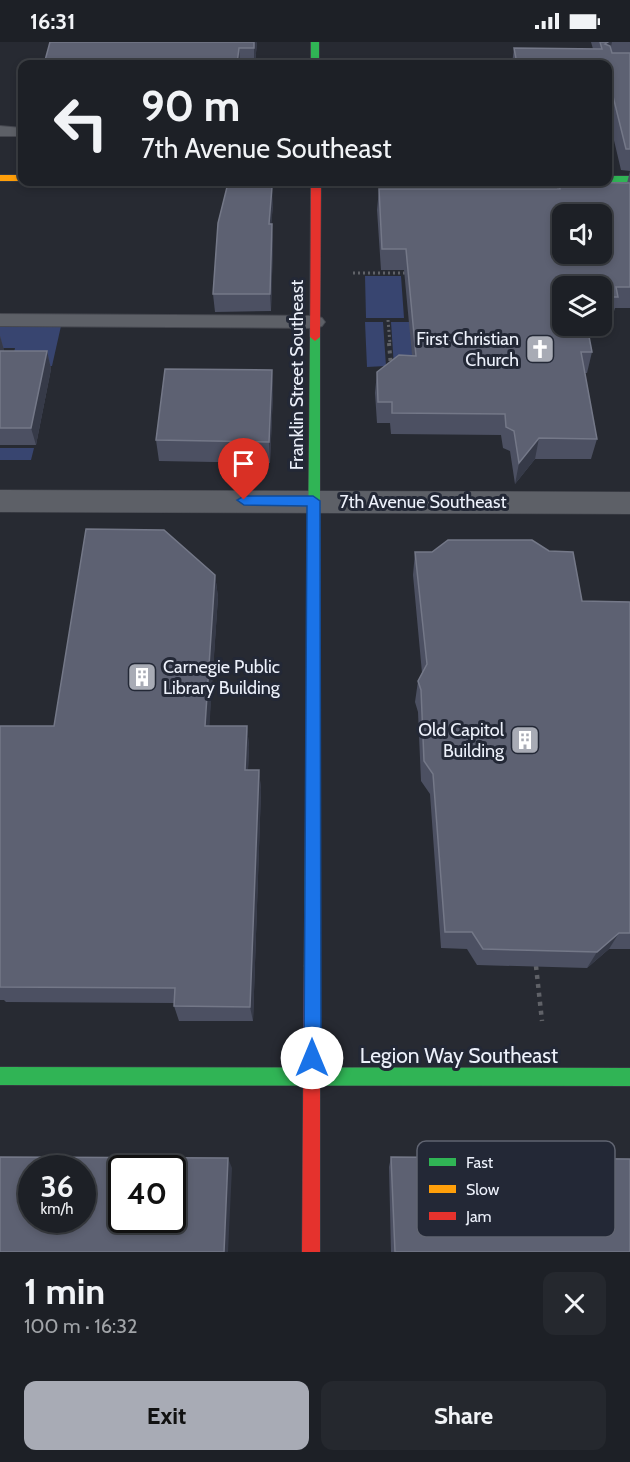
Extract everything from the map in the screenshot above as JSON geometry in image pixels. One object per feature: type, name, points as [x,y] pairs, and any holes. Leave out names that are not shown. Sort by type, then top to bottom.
[{"type":"street","points":[[315,42],[315,60]]},
{"type":"street","points":[[0,178],[18,178]]},
{"type":"street","points":[[612,179],[630,179]]},
{"type":"street","name":"Franklin Street Southeast","points":[[312,1252],[316,186]]},
{"type":"street","name":"7th Avenue Southeast","points":[[0,501],[630,503]]},
{"type":"street","name":"Legion Way Southeast","points":[[0,1076],[630,1077]]},
{"type":"lane","points":[[0,131],[18,132]]},
{"type":"lane","points":[[0,320],[315,322]]},
{"type":"path","points":[[353,273],[414,273]]},
{"type":"path","points":[[388,320],[391,372]]},
{"type":"path","points":[[536,966],[542,1021]]},
{"type":"shaded area","points":[[365,276],[401,276],[404,318],[366,318]]},
{"type":"shaded area","points":[[365,322],[383,322],[386,366],[367,367]]},
{"type":"shaded area","points":[[391,322],[410,322],[413,367],[394,367]]},
{"type":"shaded area","points":[[0,325],[61,326],[52,366],[11,366],[15,348],[0,348]]},
{"type":"shaded area","points":[[0,448],[34,448],[31,460],[0,460]]},
{"type":"building","points":[[50,42],[254,42],[254,48],[239,48],[238,60],[45,60]]},
{"type":"building","points":[[600,42],[608,42],[605,44],[610,46],[612,53],[630,53],[630,149],[626,149],[612,92],[612,60],[516,60],[514,48],[602,49]]},
{"type":"building","points":[[612,183],[630,183],[630,287],[616,287],[618,297],[612,297],[612,276],[552,276],[552,336],[589,336],[592,352],[581,352],[597,439],[539,438],[519,463],[514,431],[506,427],[505,414],[392,413],[392,402],[378,402],[377,372],[399,355],[416,356],[406,249],[382,249],[379,189],[560,189],[560,186],[612,186]]},
{"type":"building","points":[[227,187],[272,187],[269,224],[272,224],[270,294],[213,294],[218,223]]},
{"type":"building","points":[[0,351],[47,351],[31,428],[0,428]]},
{"type":"building","points":[[165,369],[272,370],[269,442],[156,440]]},
{"type":"building","points":[[86,529],[164,530],[215,575],[205,726],[247,726],[245,770],[259,770],[250,1007],[174,1006],[175,988],[0,987],[0,726],[54,726]]},
{"type":"building","name":"Old Capitol Building","points":[[448,540],[532,540],[549,551],[573,552],[582,601],[630,602],[630,933],[619,933],[597,952],[483,949],[472,932],[445,932],[433,774],[424,761],[421,690],[418,681],[427,664],[415,552],[432,552]]},
{"type":"building","points":[[0,1157],[18,1157],[18,1233],[96,1233],[96,1157],[108,1157],[108,1233],[186,1233],[186,1158],[228,1158],[224,1252],[0,1252]]},
{"type":"building","points":[[391,1157],[417,1157],[417,1237],[615,1237],[615,1159],[630,1159],[630,1252],[395,1252]]},
{"type":"traffic: fast","points":[[315,42],[315,60]]},
{"type":"traffic: fast","points":[[612,179],[630,179]]},
{"type":"traffic: fast","points":[[312,966],[315,337]]},
{"type":"traffic: fast","points":[[0,1076],[630,1077]]},
{"type":"traffic: slow","points":[[0,178],[18,178]]},
{"type":"traffic: jam","points":[[315,337],[316,186]]},
{"type":"traffic: jam","points":[[311,1252],[312,966]]},
{"type":"place","name":"First Christian Church","points":[[540,349]]},
{"type":"place","name":"Carnegie Public Library Building","points":[[142,677]]},
{"type":"place","name":"Old Capitol Building","points":[[525,740]]},
{"type":"route","points":[[244,500],[313,501],[312,1058]]}]
